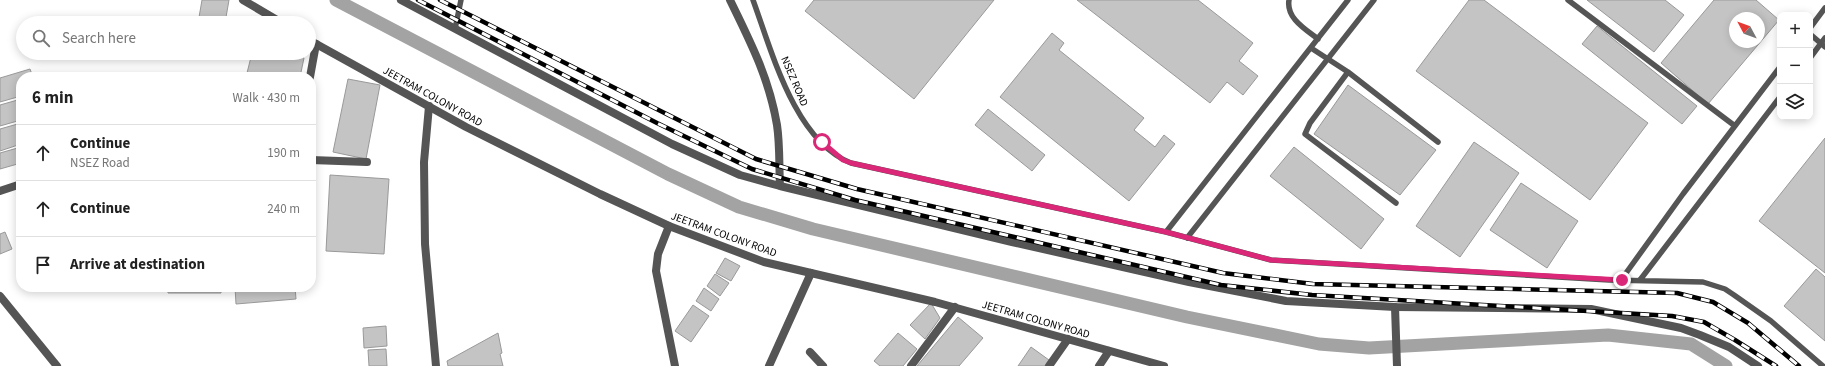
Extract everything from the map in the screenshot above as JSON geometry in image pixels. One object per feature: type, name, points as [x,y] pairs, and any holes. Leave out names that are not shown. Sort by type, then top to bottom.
[{"type":"street","points":[[243,0],[270,16]]},
{"type":"street","points":[[401,0],[672,144],[740,174],[780,186],[1012,242],[1189,282],[1286,301],[1395,307],[1591,309],[1681,328],[1729,347],[1758,366]]},
{"type":"street","points":[[730,0],[759,59],[770,91],[777,127],[780,186]]},
{"type":"street","name":"JEETRAM COLONY ROAD","points":[[316,44],[466,127],[532,161],[669,226],[764,262],[955,308],[1164,366]]},
{"type":"street","points":[[310,72],[311,60]]},
{"type":"street","points":[[429,106],[424,162],[425,244],[436,366]]},
{"type":"street","points":[[316,160],[367,162]]},
{"type":"street","points":[[0,191],[16,186]]},
{"type":"street","points":[[669,226],[658,254],[656,271],[675,366]]},
{"type":"street","points":[[773,365],[811,273]]},
{"type":"street","points":[[0,296],[57,366]]},
{"type":"street","points":[[1395,307],[1397,366]]},
{"type":"street","points":[[911,366],[955,308]]},
{"type":"street","points":[[1049,366],[1068,339]]},
{"type":"street","points":[[1099,366],[1110,351]]},
{"type":"street","points":[[810,352],[823,366]]},
{"type":"lane","points":[[456,29],[461,0]]},
{"type":"lane","name":"NSEZ ROAD","points":[[753,0],[793,105],[807,126],[822,142],[843,160],[874,169],[1166,232],[1271,260],[1622,280],[1696,281],[1725,289],[1771,321],[1824,366]]},
{"type":"lane","points":[[1290,0],[1289,10],[1292,16],[1318,39]]},
{"type":"lane","points":[[1166,232],[1348,0]]},
{"type":"lane","points":[[1187,238],[1374,0]]},
{"type":"lane","points":[[1568,0],[1735,126]]},
{"type":"lane","points":[[1813,24],[1825,8]]},
{"type":"lane","points":[[1813,37],[1823,45]]},
{"type":"lane","points":[[1813,55],[1823,45],[1825,38]]},
{"type":"lane","points":[[1311,48],[1348,72],[1438,142]]},
{"type":"lane","points":[[1622,280],[1683,194],[1777,71]]},
{"type":"lane","points":[[1348,72],[1310,123],[1305,134],[1396,203]]},
{"type":"lane","points":[[1640,280],[1777,101]]},
{"type":"building","points":[[202,0],[229,0],[226,16],[199,16]]},
{"type":"building","points":[[814,0],[994,0],[914,99],[805,11]]},
{"type":"building","points":[[1077,0],[1198,0],[1253,43],[1239,61],[1258,76],[1243,95],[1227,82],[1210,103]]},
{"type":"building","points":[[1469,0],[1484,0],[1648,123],[1590,200],[1416,71]]},
{"type":"building","points":[[1587,0],[1665,0],[1684,15],[1654,52]]},
{"type":"building","points":[[1714,0],[1756,0],[1777,18],[1777,22],[1765,37],[1765,12],[1729,12],[1729,48],[1755,48],[1708,104],[1661,63]]},
{"type":"building","points":[[1597,26],[1697,106],[1682,124],[1582,44]]},
{"type":"building","points":[[1052,33],[1064,43],[1059,50],[1144,118],[1134,130],[1155,147],[1164,135],[1175,144],[1129,201],[1000,97]]},
{"type":"building","points":[[250,60],[304,60],[301,72],[247,72]]},
{"type":"building","points":[[30,69],[31,72],[20,72]]},
{"type":"building","points":[[16,73],[16,97],[0,102],[0,78]]},
{"type":"building","points":[[348,79],[380,85],[366,159],[333,152]]},
{"type":"building","points":[[1348,85],[1436,150],[1400,195],[1314,134]]},
{"type":"building","points":[[16,100],[16,121],[0,126],[0,105]]},
{"type":"building","points":[[988,109],[1045,155],[1032,171],[975,125]]},
{"type":"building","points":[[16,124],[16,146],[0,151],[0,129]]},
{"type":"building","points":[[1825,138],[1825,273],[1759,221]]},
{"type":"building","points":[[1474,142],[1519,173],[1460,257],[1416,226]]},
{"type":"building","points":[[1294,147],[1384,219],[1361,249],[1270,176]]},
{"type":"building","points":[[16,148],[16,164],[0,169],[0,153]]},
{"type":"building","points":[[330,175],[389,179],[384,254],[326,251]]},
{"type":"building","points":[[1521,183],[1578,221],[1547,268],[1490,230]]},
{"type":"building","points":[[5,232],[12,249],[0,254],[0,234]]},
{"type":"building","points":[[725,258],[740,266],[731,281],[716,273]]},
{"type":"building","points":[[1816,269],[1825,277],[1825,341],[1784,306]]},
{"type":"building","points":[[715,274],[729,283],[720,296],[707,286]]},
{"type":"building","points":[[704,288],[719,299],[711,311],[696,301]]},
{"type":"building","points":[[168,292],[221,292],[221,293]]},
{"type":"building","points":[[235,292],[295,292],[296,299],[236,304]]},
{"type":"building","points":[[931,303],[940,318],[925,339],[910,325]]},
{"type":"building","points":[[693,305],[709,316],[691,342],[675,331]]},
{"type":"building","points":[[958,317],[983,338],[959,366],[917,366]]},
{"type":"building","points":[[386,326],[387,346],[364,348],[363,328]]},
{"type":"building","points":[[498,333],[503,366],[448,366],[447,361]]},
{"type":"building","points":[[898,333],[917,349],[903,366],[880,366],[874,361]]},
{"type":"building","points":[[1031,347],[1049,360],[1045,366],[1018,366]]},
{"type":"building","points":[[386,349],[387,366],[369,366],[368,350]]},
{"type":"waterway","points":[[336,0],[668,174],[739,207],[813,229],[1187,317],[1319,344],[1369,348],[1608,335],[1691,344],[1726,366]]},
{"type":"railway","points":[[418,0],[657,123],[752,169],[855,200],[1221,285],[1312,295],[1672,316],[1704,322],[1776,366]]},
{"type":"railway","points":[[440,0],[756,159],[857,189],[1223,273],[1313,284],[1677,293],[1713,302],[1748,323],[1799,366]]},
{"type":"route","points":[[822,142],[843,160],[851,163],[1166,232],[1271,260],[1622,280]]}]
